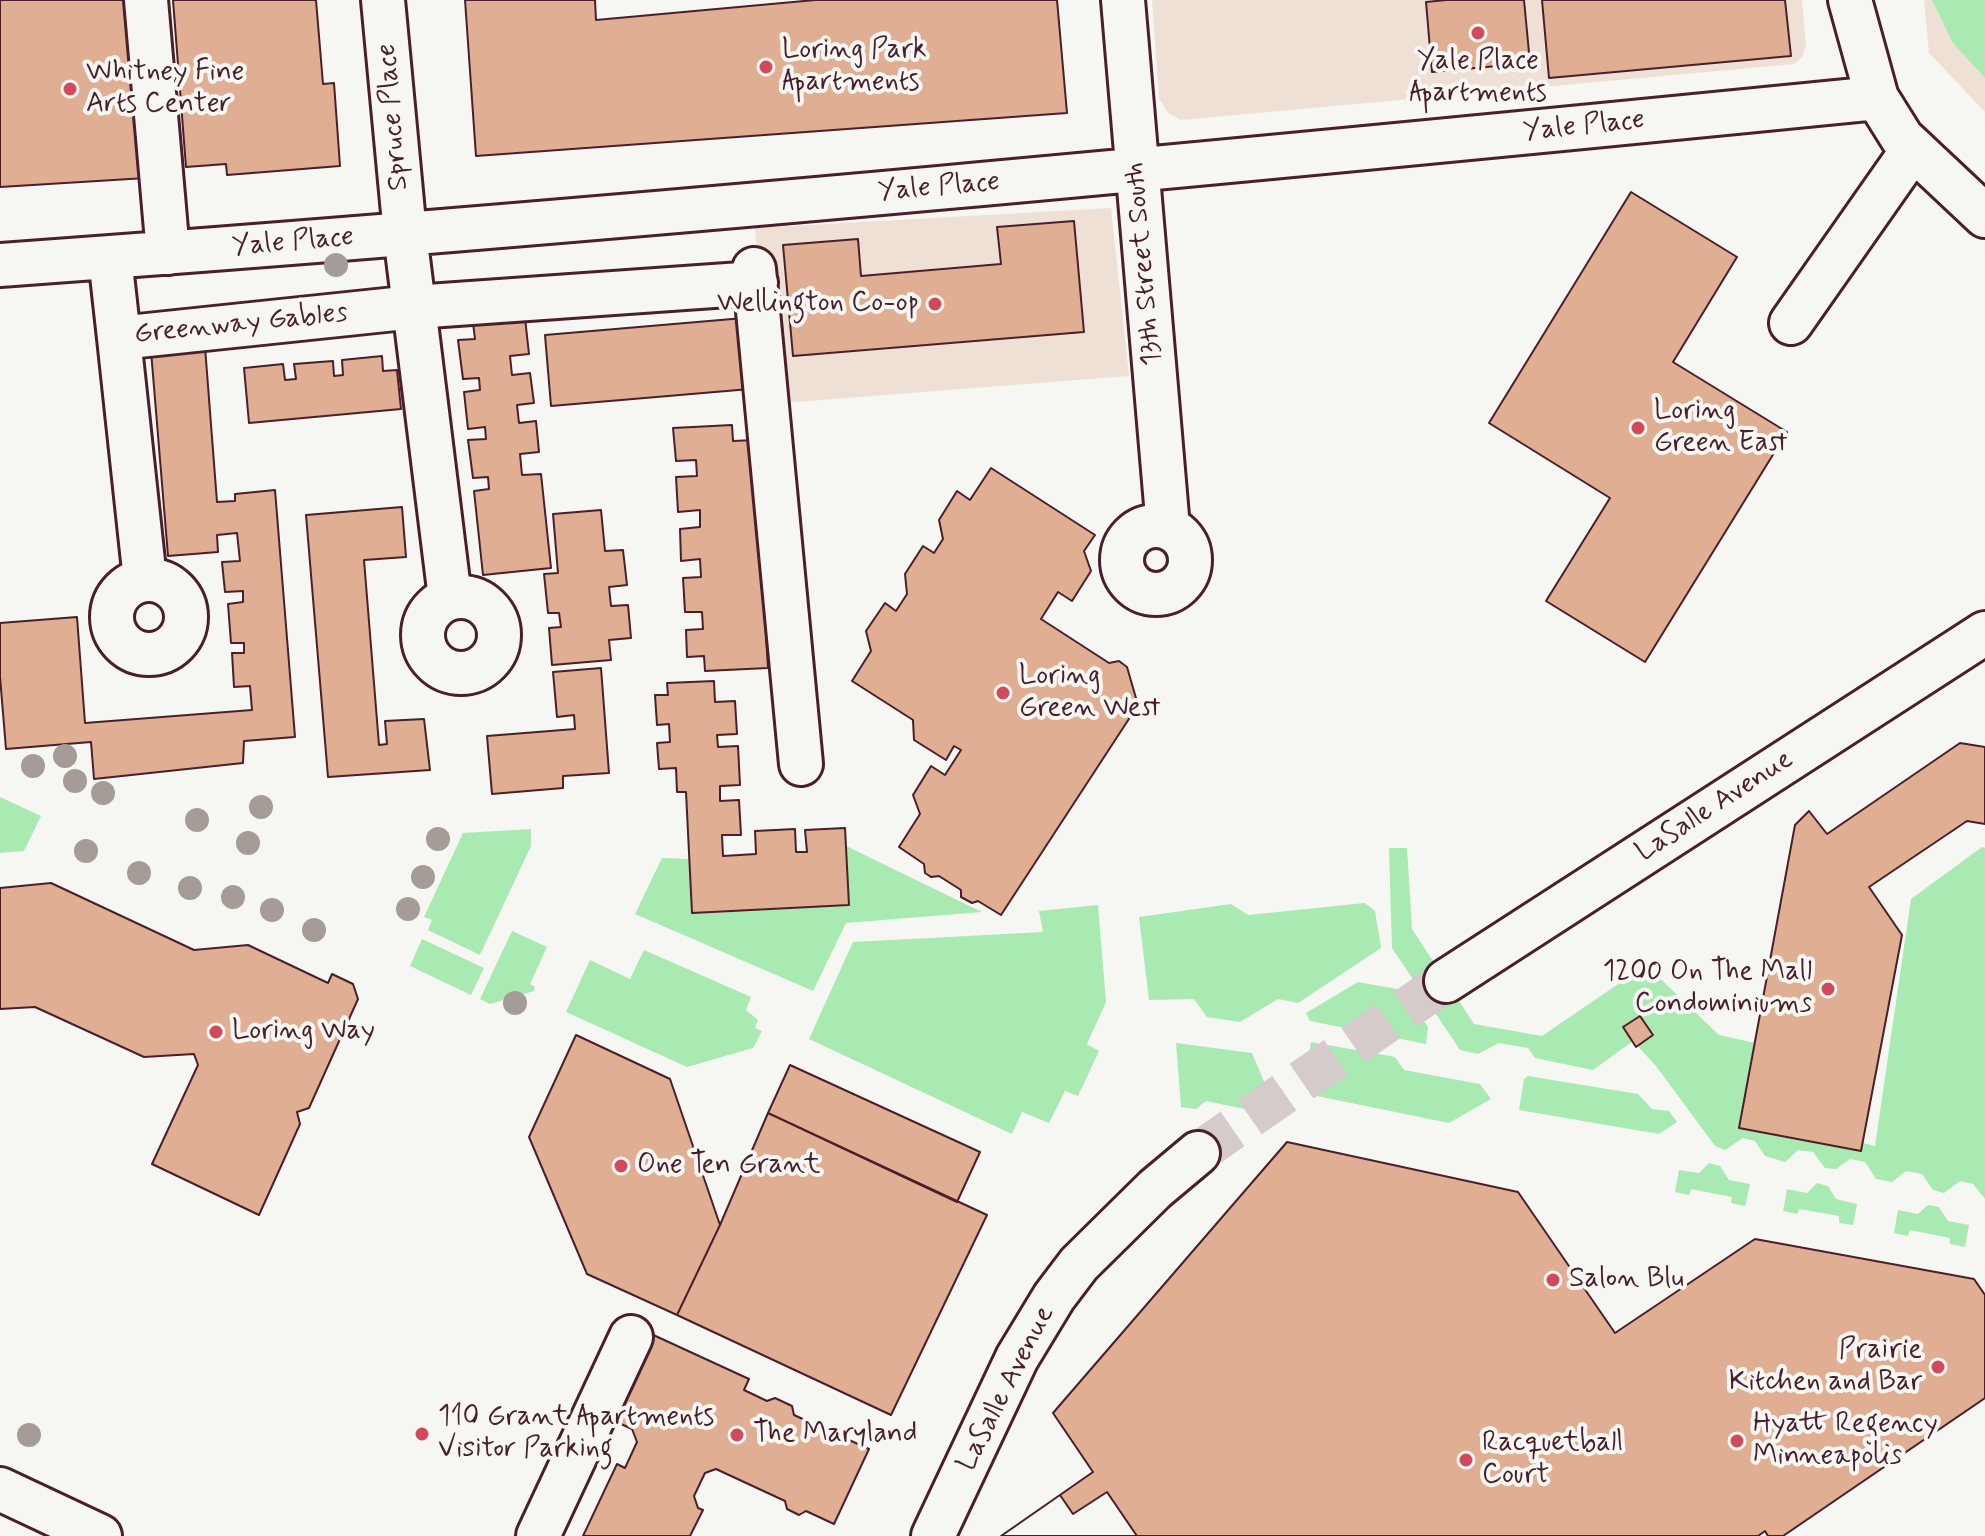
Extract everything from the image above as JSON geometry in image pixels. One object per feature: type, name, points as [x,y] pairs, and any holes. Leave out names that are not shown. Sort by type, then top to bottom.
[{"type":"street","points":[[146,0],[168,253]]},
{"type":"street","name":"Spruce Place","points":[[383,0],[405,234]]},
{"type":"street","name":"13th Street South","points":[[1123,0],[1168,528]]},
{"type":"street","points":[[1850,0],[1877,98],[1902,138],[1985,216]]},
{"type":"street","name":"Yale Place","points":[[0,265],[405,234],[1138,171],[1877,98]]},
{"type":"street","points":[[1791,323],[1913,149]]},
{"type":"street","points":[[747,205],[801,764]]},
{"type":"street","points":[[405,234],[450,598]]},
{"type":"street","points":[[110,257],[119,338]]},
{"type":"street","name":"Greenway Gables","points":[[145,580],[119,338],[414,307],[754,266]]},
{"type":"street","name":"LaSalle Avenue","points":[[1446,981],[1981,644]]},
{"type":"street","name":"LaSalle Avenue","points":[[933,1536],[1017,1358],[1054,1297],[1079,1264],[1155,1189],[1198,1153]]},
{"type":"street","points":[[538,1536],[631,1337]]},
{"type":"street","points":[[0,1489],[100,1536]]},
{"type":"shaded area","points":[[1152,0],[1802,0],[1806,45],[1802,57],[1794,64],[1181,120],[1169,114],[1159,98]]},
{"type":"shaded area","points":[[1924,0],[1985,0],[1985,112],[1929,53]]},
{"type":"shaded area","points":[[1111,208],[1129,376],[769,404],[755,228]]},
{"type":"green space","points":[[1932,0],[1985,0],[1985,78],[1953,43]]},
{"type":"green space","points":[[0,797],[41,816],[24,851],[0,853]]},
{"type":"green space","points":[[531,829],[531,846],[480,955],[428,930],[432,920],[424,917],[463,833]]},
{"type":"green space","points":[[846,846],[982,912],[846,923],[813,991],[635,914],[662,858],[689,859],[692,912],[849,905]]},
{"type":"green space","points":[[1982,847],[1985,848],[1985,1199],[1973,1184],[1960,1181],[1944,1193],[1933,1190],[1922,1174],[1906,1171],[1892,1182],[1876,1179],[1865,1162],[1850,1159],[1836,1169],[1825,1168],[1813,1152],[1798,1150],[1785,1162],[1765,1156],[1755,1141],[1743,1138],[1725,1150],[1715,1146],[1656,1066],[1633,1041],[1593,1070],[1535,1058],[1528,1048],[1499,1043],[1478,1054],[1460,1050],[1392,948],[1389,848],[1407,848],[1412,929],[1474,1024],[1542,1036],[1646,965],[1719,1035],[1755,1043],[1739,1128],[1860,1151],[1863,1143],[1875,1146],[1911,899]]},
{"type":"green space","points":[[1365,903],[1375,911],[1381,948],[1298,1003],[1278,999],[1240,1022],[1207,1017],[1194,999],[1149,1000],[1139,917],[1231,904],[1248,915]]},
{"type":"green space","points":[[1098,905],[1106,1002],[1087,1044],[1099,1051],[1078,1096],[1065,1091],[1049,1123],[1022,1112],[1012,1134],[809,1039],[853,942],[1043,932],[1039,911]]},
{"type":"green space","points":[[512,931],[547,947],[530,984],[535,987],[534,991],[490,1004],[480,999]]},
{"type":"green space","points":[[422,939],[484,968],[471,995],[410,966]]},
{"type":"green space","points":[[644,950],[751,997],[746,1010],[758,1020],[755,1028],[762,1031],[753,1048],[687,1067],[566,1012],[590,960],[630,979]]},
{"type":"green space","points":[[1358,982],[1403,990],[1428,1027],[1426,1044],[1310,1021],[1306,1013]]},
{"type":"green space","points":[[1311,1042],[1395,1057],[1404,1070],[1480,1084],[1491,1099],[1449,1123],[1312,1095],[1317,1073],[1308,1060]]},
{"type":"green space","points":[[1176,1043],[1252,1053],[1268,1091],[1245,1109],[1206,1101],[1196,1109],[1181,1107]]},
{"type":"green space","points":[[1528,1076],[1638,1094],[1652,1109],[1669,1111],[1677,1122],[1659,1134],[1519,1110],[1524,1079]]},
{"type":"green space","points":[[1709,1163],[1720,1166],[1729,1180],[1750,1184],[1745,1206],[1731,1203],[1732,1197],[1691,1189],[1689,1195],[1675,1192],[1679,1170],[1699,1173]]},
{"type":"green space","points":[[1817,1183],[1828,1186],[1836,1199],[1857,1204],[1853,1225],[1839,1223],[1839,1216],[1799,1209],[1797,1214],[1783,1211],[1787,1189],[1807,1193]]},
{"type":"green space","points":[[1928,1205],[1939,1207],[1948,1221],[1969,1225],[1965,1247],[1950,1244],[1950,1238],[1910,1230],[1908,1236],[1894,1233],[1898,1210],[1918,1214]]},
{"type":"building","name":"Whitney Fine Arts Center","points":[[0,0],[133,0],[146,178],[0,187]]},
{"type":"building","points":[[173,0],[316,0],[323,84],[334,83],[340,166],[227,175],[226,164],[186,167]]},
{"type":"building","name":"Loring Park Apartments","points":[[465,0],[595,0],[596,20],[815,0],[1057,0],[1067,113],[476,156]]},
{"type":"building","name":"Yale Place Apartments","points":[[1524,0],[1530,63],[1432,72],[1426,2]]},
{"type":"building","points":[[1542,0],[1785,0],[1791,56],[1549,78]]},
{"type":"building","name":"Loring Green East","points":[[1631,192],[1737,257],[1673,362],[1787,432],[1645,662],[1546,601],[1610,498],[1489,423]]},
{"type":"building","name":"Wellington Co-op","points":[[1074,221],[1084,332],[793,356],[783,245],[858,239],[861,276],[1001,264],[997,227]]},
{"type":"building","points":[[525,318],[529,354],[510,356],[512,375],[530,373],[534,403],[517,405],[519,423],[536,421],[539,452],[520,454],[522,475],[541,474],[551,568],[483,575],[474,491],[489,489],[488,477],[473,478],[468,440],[486,439],[485,427],[468,429],[464,392],[480,390],[479,378],[463,379],[458,340],[475,339],[473,323]]},
{"type":"building","points":[[744,318],[750,389],[551,406],[545,335]]},
{"type":"building","points":[[205,347],[217,502],[235,501],[235,494],[275,490],[295,737],[244,741],[243,763],[94,779],[91,742],[6,749],[0,677],[0,623],[77,617],[85,723],[252,710],[250,686],[234,687],[232,653],[244,653],[244,643],[231,643],[228,604],[243,602],[243,591],[225,592],[222,562],[240,561],[237,533],[217,535],[218,552],[168,556],[151,351]]},
{"type":"building","points":[[382,356],[383,371],[397,370],[401,409],[249,423],[244,368],[283,364],[285,380],[296,379],[294,364],[333,361],[334,376],[343,375],[342,360]]},
{"type":"building","points":[[732,425],[733,441],[754,440],[768,668],[705,671],[704,656],[687,657],[686,630],[703,629],[702,612],[685,612],[683,578],[701,577],[700,559],[681,561],[680,529],[700,527],[700,510],[678,512],[676,477],[697,476],[696,460],[676,461],[673,428]]},
{"type":"building","name":"Loring Green West","points":[[991,468],[1095,535],[1084,551],[1091,571],[1072,601],[1058,592],[1041,619],[1109,663],[1119,661],[1127,667],[1138,705],[1001,915],[978,901],[972,903],[961,897],[961,890],[939,876],[931,877],[925,873],[924,864],[899,847],[920,814],[913,795],[931,766],[945,775],[961,750],[954,746],[946,760],[914,740],[913,720],[852,681],[871,651],[866,631],[885,603],[896,611],[907,594],[905,574],[923,546],[934,553],[943,539],[939,520],[957,491],[970,500]]},
{"type":"building","points":[[402,507],[406,557],[364,560],[379,745],[387,744],[385,721],[424,719],[430,770],[328,777],[306,515]]},
{"type":"building","points":[[601,510],[605,551],[623,550],[627,585],[609,587],[611,606],[628,605],[631,638],[609,640],[611,660],[552,665],[549,628],[561,627],[559,613],[548,613],[544,574],[558,573],[553,514]]},
{"type":"building","points":[[601,668],[609,773],[563,776],[563,788],[492,794],[487,736],[575,729],[574,715],[557,717],[553,672]]},
{"type":"building","points":[[714,681],[715,702],[735,701],[737,734],[717,735],[718,747],[738,746],[740,785],[720,786],[720,801],[739,800],[741,835],[722,835],[723,856],[756,854],[755,831],[795,829],[796,852],[807,852],[805,830],[845,828],[849,905],[692,913],[686,792],[677,792],[676,768],[659,769],[657,743],[670,742],[669,724],[657,725],[655,695],[668,695],[667,683]]},
{"type":"building","name":"1200 On The Mall Condominiums","points":[[1960,743],[1985,747],[1985,824],[1967,821],[1869,887],[1902,935],[1861,1151],[1739,1128],[1795,825],[1809,811],[1827,834]]},
{"type":"building","name":"Loring Way","points":[[51,883],[194,950],[248,945],[328,983],[332,974],[353,984],[358,999],[309,1108],[297,1112],[300,1124],[259,1215],[152,1164],[198,1065],[194,1054],[144,1057],[35,1007],[0,1009],[0,888]]},
{"type":"building","points":[[1640,1016],[1653,1035],[1636,1047],[1623,1027]]},
{"type":"building","name":"One Ten Grant","points":[[576,1035],[670,1079],[720,1225],[677,1315],[587,1274],[529,1137]]},
{"type":"building","points":[[790,1065],[980,1152],[957,1202],[768,1113]]},
{"type":"building","points":[[768,1113],[987,1215],[891,1415],[677,1315]]},
{"type":"building","points":[[1287,1142],[1518,1192],[1615,1333],[1755,1239],[1974,1279],[1985,1295],[1985,1398],[1783,1536],[1768,1536],[1765,1531],[1758,1536],[1001,1536],[1093,1472],[1053,1413]]},
{"type":"building","name":"The Maryland","points":[[649,1333],[749,1379],[744,1390],[767,1401],[775,1398],[792,1406],[794,1415],[869,1449],[834,1524],[806,1511],[799,1515],[787,1509],[785,1501],[716,1469],[705,1473],[694,1496],[698,1508],[703,1510],[690,1536],[583,1536],[617,1464],[625,1468],[637,1442],[632,1429],[610,1419]]},
{"type":"building","points":[[1107,1492],[1137,1536],[1001,1536],[1060,1495],[1073,1514]]},
{"type":"tunnel","points":[[1198,1153],[1446,981]]},
{"type":"place","name":"Yale Place Apartments","points":[[1478,33]]},
{"type":"place","name":"Loring Park Apartments","points":[[766,67]]},
{"type":"place","name":"Whitney Fine Arts Center","points":[[70,89]]},
{"type":"place","name":"Wellington Co-op","points":[[935,304]]},
{"type":"place","name":"Loring Green East","points":[[1638,428]]},
{"type":"place","name":"Loring Green West","points":[[1003,693]]},
{"type":"place","name":"1200 On The Mall Condominiums","points":[[1828,989]]},
{"type":"place","name":"Loring Way","points":[[216,1032]]},
{"type":"place","name":"One Ten Grant","points":[[621,1166]]},
{"type":"place","name":"Salon Blu","points":[[1553,1280]]},
{"type":"place","name":"Prairie Kitchen and Bar","points":[[1938,1367]]},
{"type":"place","name":"110 Grant Apartments Visitor Parking","points":[[422,1434]]},
{"type":"place","name":"The Maryland","points":[[737,1435]]},
{"type":"place","name":"Hyatt Regency Minneapolis","points":[[1737,1441]]},
{"type":"place","name":"Racquetball Court","points":[[1466,1460]]}]
